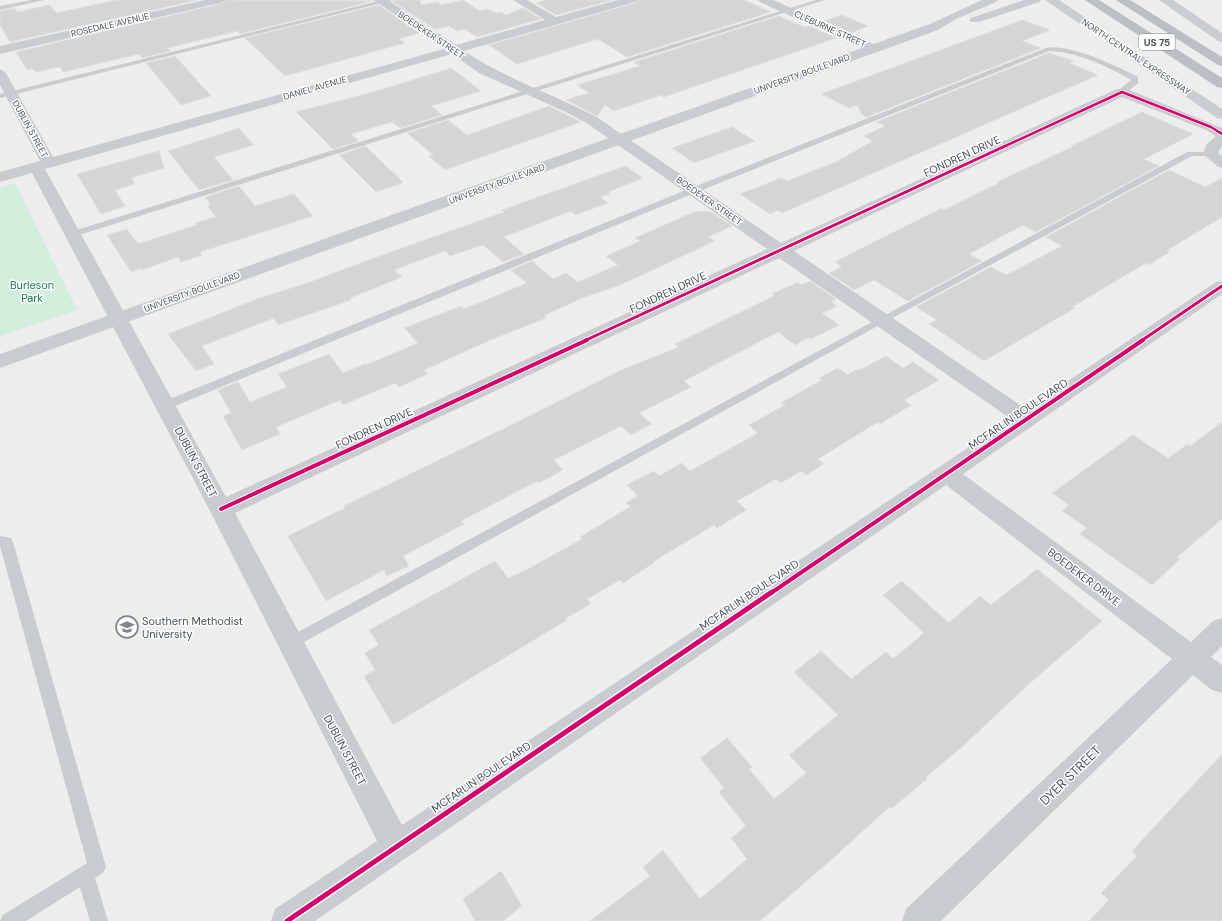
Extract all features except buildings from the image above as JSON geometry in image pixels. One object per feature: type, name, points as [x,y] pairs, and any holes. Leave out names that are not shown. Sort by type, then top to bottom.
[{"type":"highway","name":"US 75","points":[[1091,0],[1222,84]]},
{"type":"highway","name":"US 75","points":[[1122,0],[1222,62]]},
{"type":"main road","name":"NORTH CENTRAL EXPRESSWAY","points":[[1050,0],[1222,115]]},
{"type":"main road","points":[[1165,0],[1222,38]]},
{"type":"street","name":"ROSEDALE AVENUE","points":[[0,50],[220,0]]},
{"type":"street","points":[[519,0],[554,21]]},
{"type":"street","name":"DANIEL AVENUE","points":[[0,177],[631,0]]},
{"type":"street","name":"CLEBURNE STREET","points":[[764,0],[874,48]]},
{"type":"street","name":"UNIVERSITY BOULEVARD","points":[[0,361],[934,27],[952,17],[992,0]]},
{"type":"street","points":[[934,27],[966,22],[1034,0]]},
{"type":"street","name":"BOEDEKER STREET","points":[[385,1],[452,50],[484,70],[530,90],[593,121],[1027,420]]},
{"type":"street","name":"DUBLIN STREET","points":[[0,73],[5,95],[42,165],[73,234],[118,319],[125,328],[221,509],[396,846]]},
{"type":"street","points":[[1122,92],[1211,127],[1222,134]]},
{"type":"street","name":"FONDREN DRIVE","points":[[221,509],[1122,92]]},
{"type":"street","points":[[1222,138],[1211,148],[1210,154],[1222,163]]},
{"type":"street","name":"MCFARLIN BOULEVARD","points":[[287,921],[946,473],[1027,420],[1222,286]]},
{"type":"street","name":"BOEDEKER DRIVE","points":[[946,473],[1222,681]]},
{"type":"street","name":"DYER STREET","points":[[918,921],[1222,629]]},
{"type":"lane","points":[[0,8],[41,0]]},
{"type":"lane","points":[[73,234],[822,0]]},
{"type":"lane","points":[[5,95],[385,1]]},
{"type":"lane","points":[[166,405],[694,190],[1048,49],[1064,49],[1123,72],[1135,79],[1134,83],[1122,92]]},
{"type":"lane","points":[[290,643],[881,320],[1190,154],[1210,154]]},
{"type":"lane","points":[[0,541],[6,542],[98,868],[9,921]]},
{"type":"lane","points":[[85,875],[99,921]]},
{"type":"green space","name":"Burleson Park","points":[[15,183],[77,310],[0,336],[0,188]]},
{"type":"cycle path","points":[[221,509],[1122,92],[1211,127],[1222,134]]},
{"type":"cycle path","points":[[287,921],[1222,286]]},
{"type":"place","name":"Southern Methodist University","points":[[127,627]]}]
